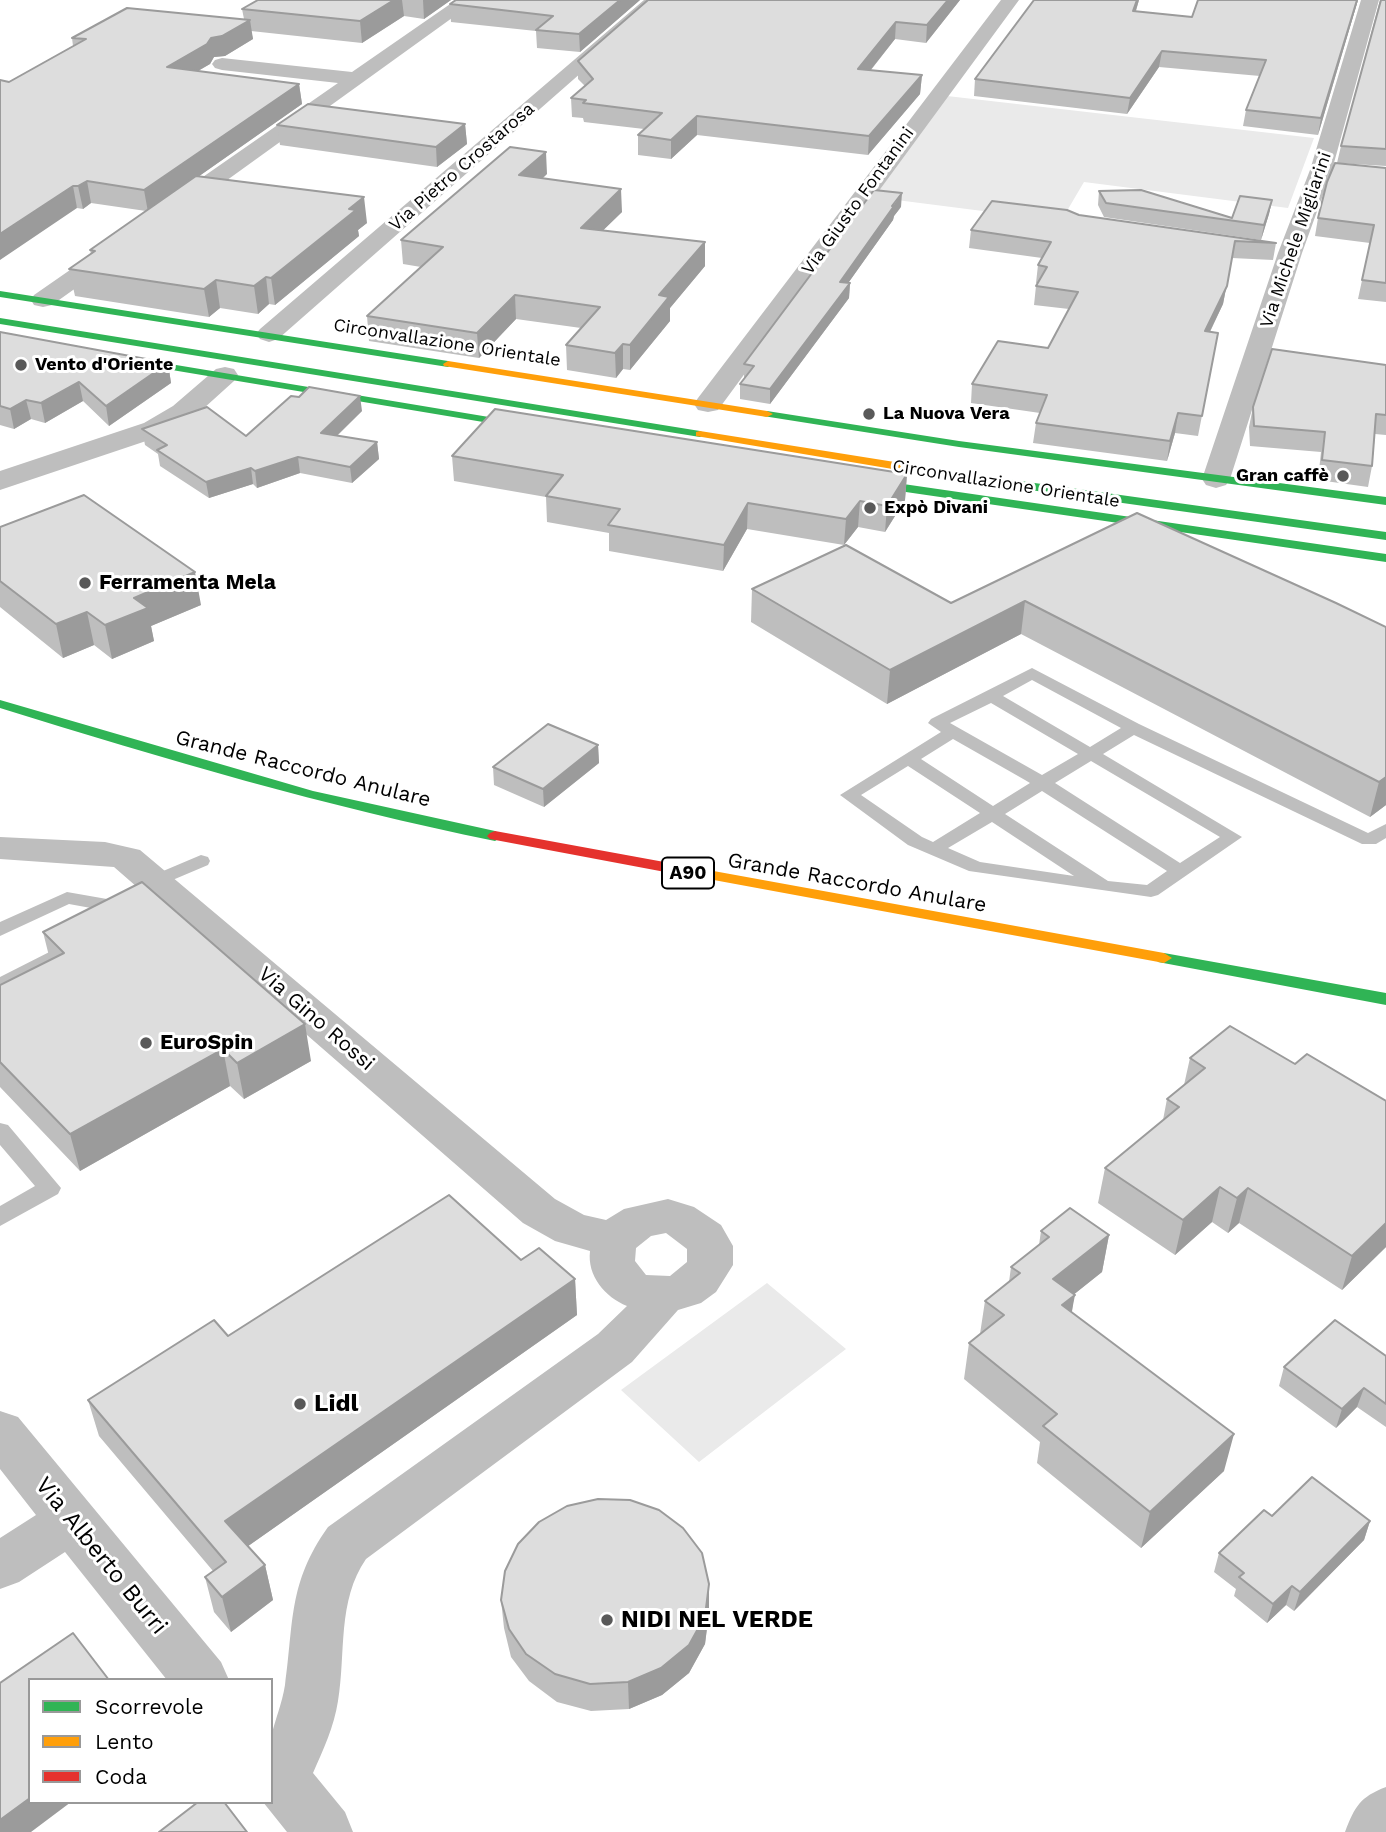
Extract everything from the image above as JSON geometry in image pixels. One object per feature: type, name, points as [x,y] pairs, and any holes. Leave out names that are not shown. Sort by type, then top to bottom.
[{"type":"main road","name":"Circonvallazione Orientale","points":[[0,294],[959,444],[1386,501]]},
{"type":"main road","points":[[0,308],[108,326],[230,367]]},
{"type":"main road","points":[[0,321],[554,431]]},
{"type":"main road","points":[[101,356],[230,367],[1028,488],[1386,536]]},
{"type":"main road","name":"Circonvallazione Orientale","points":[[839,479],[1386,558]]},
{"type":"main road","name":"Grande Raccordo Anulare","points":[[0,704],[221,772],[427,823],[1386,999]]},
{"type":"street","points":[[157,219],[468,0]]},
{"type":"street","name":"Via Pietro Crostarosa","points":[[269,334],[655,0]]},
{"type":"street","name":"Via Giusto Fontanini","points":[[708,404],[1010,0]]},
{"type":"street","name":"Via Michele Migliarini","points":[[1216,479],[1290,253],[1321,170],[1371,5]]},
{"type":"street","points":[[222,64],[357,79]]},
{"type":"street","points":[[1321,170],[1347,172]]},
{"type":"street","points":[[43,300],[135,235]]},
{"type":"street","points":[[1264,249],[1290,253]]},
{"type":"street","points":[[0,481],[154,429],[183,412],[230,367]]},
{"type":"street","points":[[1206,534],[1209,548],[1224,562]]},
{"type":"street","name":"Via Gino Rossi","points":[[0,848],[117,855],[134,862],[154,895],[539,1211],[571,1228],[614,1240]]},
{"type":"street","points":[[668,1216],[684,1220],[706,1238],[711,1250],[710,1263],[705,1275],[694,1285],[663,1295],[645,1293],[618,1278],[612,1266],[610,1252],[614,1240],[623,1229],[636,1221],[668,1216]]},
{"type":"street","points":[[324,1832],[276,1772],[306,1720],[312,1691],[321,1594],[329,1567],[347,1543],[615,1349],[663,1295]]},
{"type":"street","name":"Via Alberto Burri","points":[[0,1432],[199,1678]]},
{"type":"street","points":[[0,1566],[71,1520]]},
{"type":"street","points":[[1374,1832],[1386,1815]]},
{"type":"lane","points":[[1180,871],[1043,783],[937,723],[1032,673],[1133,728],[1368,840],[1386,830]]},
{"type":"lane","points":[[953,732],[849,795],[915,841],[976,867],[1103,886],[1151,891],[1233,837],[991,696]]},
{"type":"lane","points":[[934,849],[1133,728]]},
{"type":"lane","points":[[909,759],[1103,886]]},
{"type":"lane","points":[[114,924],[201,860]]},
{"type":"lane","points":[[0,930],[67,898],[113,904],[154,895]]},
{"type":"lane","points":[[0,985],[91,936]]},
{"type":"lane","points":[[0,1131],[50,1188],[0,1217]]},
{"type":"shaded area","points":[[947,96],[1314,138],[1288,208],[1084,182],[1061,221],[873,197]]},
{"type":"shaded area","points":[[767,1283],[846,1349],[699,1462],[621,1390]]},
{"type":"building","points":[[258,0],[394,0],[360,21],[242,9]]},
{"type":"building","points":[[456,0],[620,0],[579,34],[536,30],[553,16],[450,4]]},
{"type":"building","points":[[648,0],[948,0],[927,25],[896,22],[858,69],[922,75],[869,136],[697,116],[671,140],[638,135],[662,113],[583,103],[586,100],[571,98],[593,79],[578,61]]},
{"type":"building","points":[[1034,0],[1137,0],[1133,11],[1192,17],[1198,0],[1357,0],[1321,118],[1246,110],[1266,60],[1162,51],[1130,98],[975,79]]},
{"type":"building","points":[[1381,0],[1386,0],[1386,149],[1341,146]]},
{"type":"building","points":[[127,8],[250,20],[222,36],[211,38],[207,44],[167,67],[299,84],[144,190],[87,181],[73,186],[0,234],[0,80],[9,82],[86,39],[72,38]]},
{"type":"building","points":[[308,104],[465,124],[436,147],[277,125]]},
{"type":"building","points":[[510,147],[546,152],[519,175],[621,189],[581,228],[705,242],[659,295],[669,297],[630,345],[623,344],[615,353],[566,345],[600,307],[515,295],[477,333],[367,316],[443,247],[401,240]]},
{"type":"building","points":[[1335,163],[1386,168],[1386,283],[1362,280],[1374,225],[1318,218]]},
{"type":"building","points":[[196,176],[364,197],[349,209],[356,210],[271,278],[266,277],[254,286],[216,280],[204,289],[69,269],[95,251],[90,250]]},
{"type":"building","points":[[874,190],[902,193],[840,282],[850,283],[770,389],[740,384],[754,366],[744,364]]},
{"type":"building","points":[[1141,190],[1232,218],[1240,196],[1272,200],[1264,225],[1106,203],[1099,191]]},
{"type":"building","points":[[992,201],[1276,243],[1235,241],[1227,286],[1205,331],[1218,333],[1202,416],[1178,413],[1170,441],[1036,423],[1047,395],[972,384],[998,341],[1048,348],[1078,292],[1036,286],[1047,267],[1038,265],[1051,242],[971,230]]},
{"type":"building","points":[[0,332],[168,363],[106,406],[79,382],[41,403],[26,400],[10,409],[0,406]]},
{"type":"building","points":[[1272,349],[1386,365],[1386,415],[1376,414],[1372,466],[1322,460],[1325,432],[1254,426],[1253,407]]},
{"type":"building","points":[[309,387],[360,396],[321,433],[377,442],[350,467],[298,457],[255,471],[251,468],[206,482],[157,450],[167,445],[142,429],[207,407],[246,436],[291,396],[299,397]]},
{"type":"building","points":[[495,409],[907,474],[887,506],[860,501],[846,519],[748,503],[724,545],[608,525],[620,509],[546,496],[563,475],[452,456]]},
{"type":"building","name":"Ferramenta Mela","points":[[84,495],[195,572],[134,598],[148,608],[105,625],[87,612],[56,624],[0,581],[0,527]]},
{"type":"building","points":[[1137,513],[1386,627],[1386,777],[1379,782],[1025,601],[890,670],[752,589],[846,545],[951,603]]},
{"type":"building","points":[[548,724],[598,745],[543,789],[493,767]]},
{"type":"building","name":"EuroSpin","points":[[142,882],[305,1024],[237,1063],[223,1049],[70,1134],[0,1062],[0,985],[64,953],[43,932]]},
{"type":"building","points":[[1230,1026],[1295,1064],[1307,1054],[1386,1101],[1386,1223],[1352,1256],[1248,1188],[1237,1198],[1220,1187],[1183,1220],[1105,1168],[1179,1107],[1167,1099],[1205,1068],[1190,1058]]},
{"type":"building","name":"Lidl","points":[[449,1195],[521,1260],[539,1248],[575,1279],[225,1521],[265,1565],[222,1597],[205,1577],[226,1562],[88,1400],[214,1320],[228,1336]]},
{"type":"building","points":[[1070,1208],[1109,1235],[1053,1279],[1075,1295],[1062,1305],[1234,1434],[1150,1512],[1043,1426],[1057,1414],[969,1343],[1004,1315],[985,1301],[1020,1273],[1011,1267],[1049,1237],[1041,1231]]},
{"type":"building","points":[[1335,1320],[1386,1356],[1386,1404],[1364,1388],[1342,1409],[1284,1367]]},
{"type":"building","points":[[1312,1477],[1370,1521],[1300,1592],[1292,1586],[1273,1604],[1239,1577],[1244,1573],[1219,1553],[1264,1510],[1272,1516]]},
{"type":"building","name":"NIDI NEL VERDE","points":[[598,1499],[630,1500],[659,1510],[683,1528],[702,1553],[709,1584],[705,1616],[689,1645],[661,1668],[628,1682],[590,1684],[555,1674],[526,1654],[509,1629],[501,1600],[505,1571],[518,1544],[539,1522],[567,1506]]},
{"type":"building","points":[[73,1633],[107,1678],[28,1678],[28,1799],[0,1820],[0,1683]]},
{"type":"building","points":[[195,1804],[226,1804],[247,1832],[159,1832]]},
{"type":"traffic: fast","points":[[0,294],[448,364]]},
{"type":"traffic: fast","points":[[0,321],[700,434]]},
{"type":"traffic: fast","points":[[116,358],[537,428]]},
{"type":"traffic: fast","points":[[767,414],[959,444],[1386,501]]},
{"type":"traffic: fast","points":[[970,478],[1386,536]]},
{"type":"traffic: fast","points":[[855,481],[1386,558]]},
{"type":"traffic: fast","points":[[0,704],[184,760],[308,794],[495,836]]},
{"type":"traffic: fast","points":[[1164,958],[1386,999]]},
{"type":"traffic: slow","points":[[448,364],[767,414]]},
{"type":"traffic: slow","points":[[700,434],[970,478]]},
{"type":"traffic: slow","points":[[697,873],[1164,958]]},
{"type":"traffic: jam","points":[[495,836],[697,873]]},
{"type":"place","name":"Vento d'Oriente","points":[[21,365]]},
{"type":"place","name":"La Nuova Vera","points":[[869,414]]},
{"type":"place","name":"Gran caffè","points":[[1343,476]]},
{"type":"place","name":"Expò Divani","points":[[870,508]]},
{"type":"place","name":"Ferramenta Mela","points":[[85,583]]},
{"type":"place","name":"EuroSpin","points":[[146,1043]]},
{"type":"place","name":"Lidl","points":[[300,1404]]},
{"type":"place","name":"NIDI NEL VERDE","points":[[607,1620]]}]
